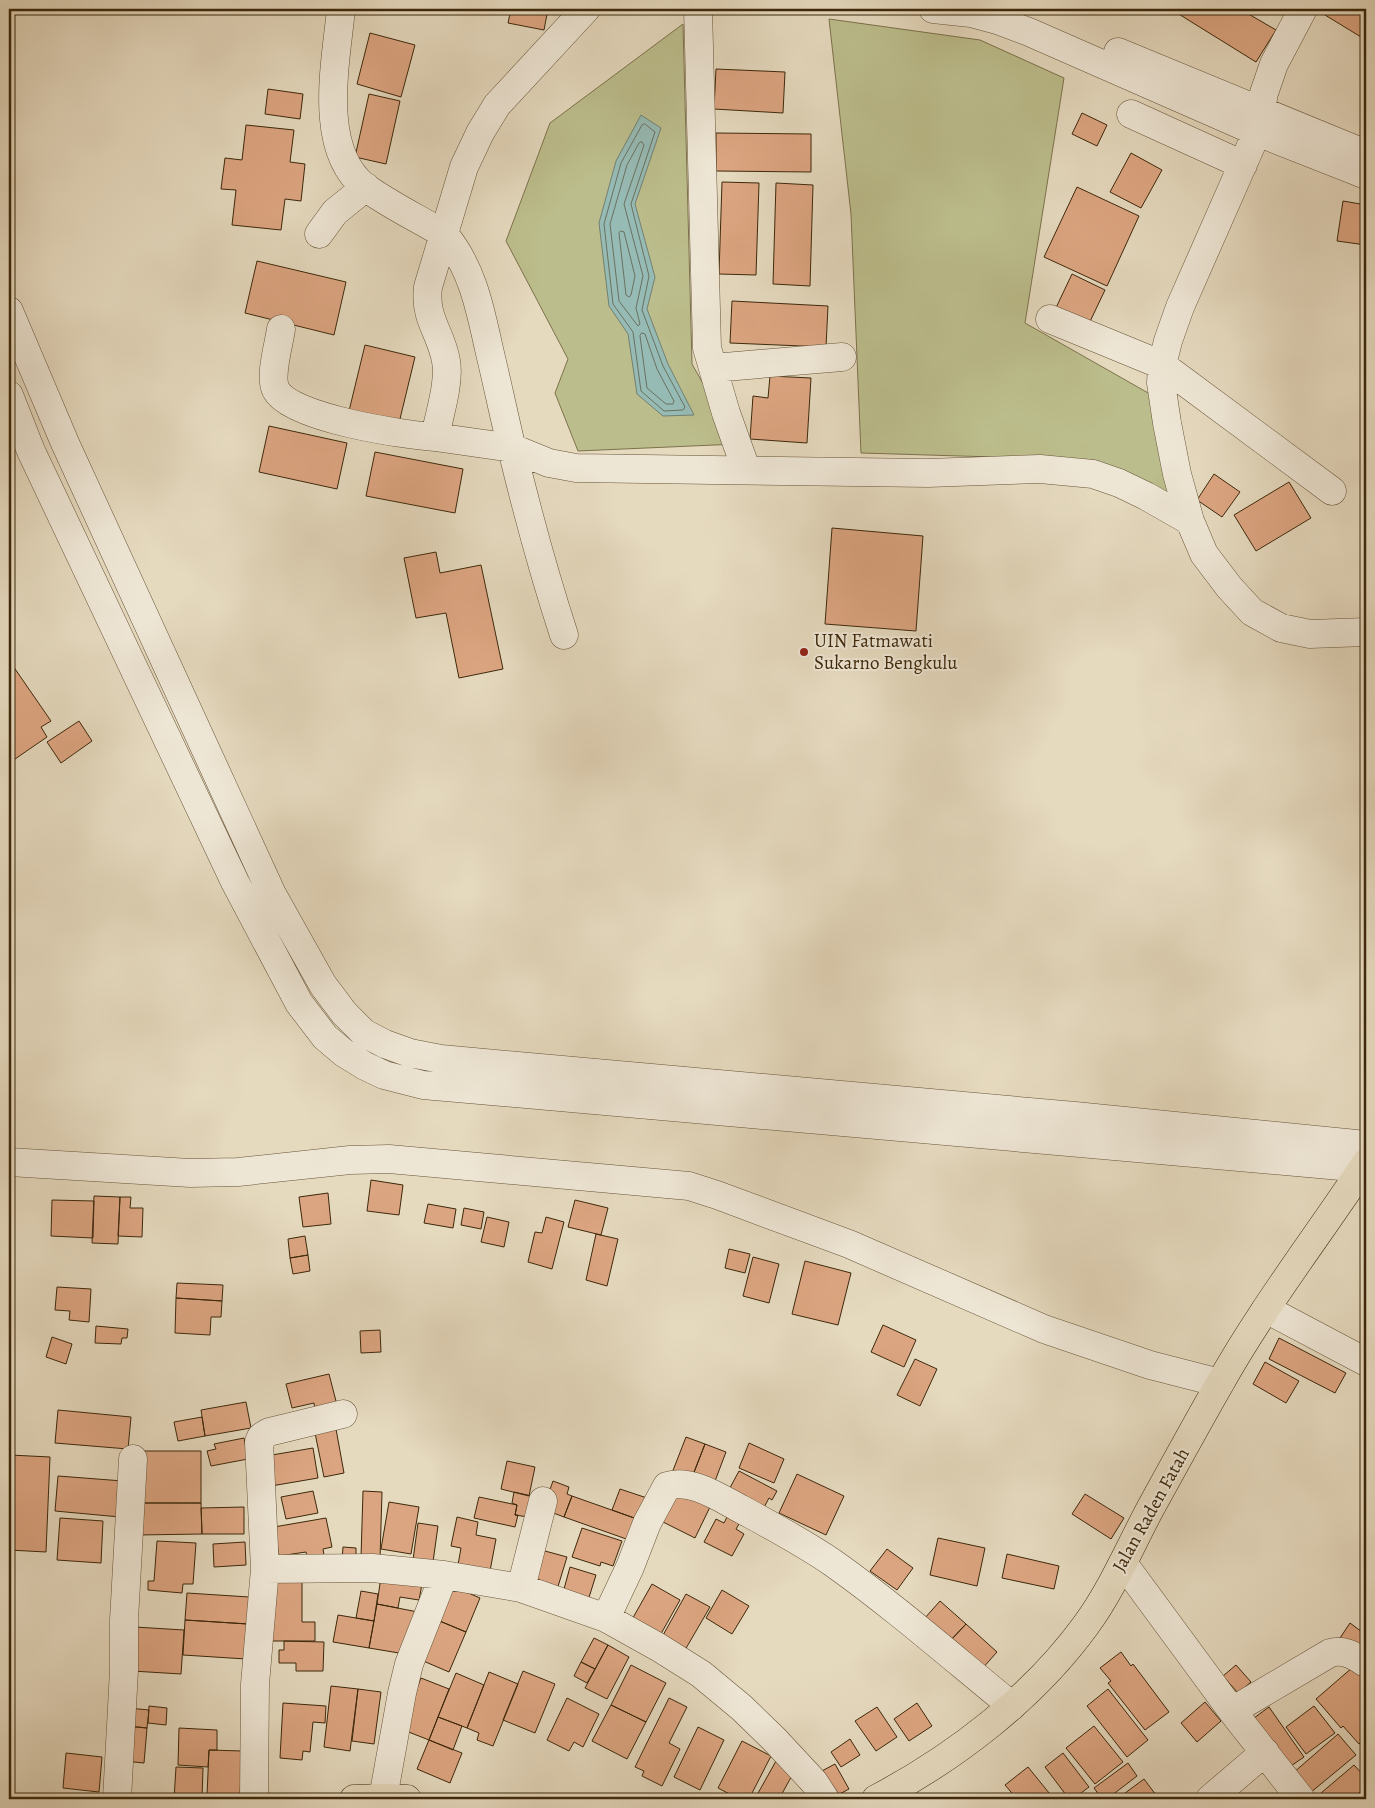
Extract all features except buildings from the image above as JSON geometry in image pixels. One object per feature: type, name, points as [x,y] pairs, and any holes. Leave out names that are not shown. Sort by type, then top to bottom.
[{"type":"highway","name":"Jalan Raden Fatah","points":[[876,1799],[947,1757],[1012,1706],[1064,1652],[1086,1624],[1123,1563],[1220,1383],[1266,1309],[1365,1159]]},
{"type":"highway","points":[[354,1799],[395,1798]]},
{"type":"street","points":[[340,9],[333,103],[337,138],[342,155],[354,175],[366,187],[444,234],[460,256],[468,272],[478,298],[512,448],[546,581],[564,635]]},
{"type":"street","points":[[435,437],[447,364],[443,345],[433,328],[426,302],[428,287],[464,167],[480,133],[497,105],[586,9]]},
{"type":"street","points":[[698,9],[707,348],[726,413],[746,470]]},
{"type":"street","points":[[933,9],[972,13],[1029,32],[1258,121],[1366,154]]},
{"type":"street","points":[[1013,9],[1199,84],[1258,121],[1366,175]]},
{"type":"street","points":[[1303,9],[1274,64],[1243,165],[1180,308],[1168,341],[1162,365],[1161,383],[1177,474],[1190,521],[1204,554],[1229,587],[1252,612],[1282,628],[1310,634],[1366,632]]},
{"type":"street","points":[[1131,114],[1243,165]]},
{"type":"street","points":[[319,234],[335,212],[366,187]]},
{"type":"street","points":[[9,311],[65,443],[272,894],[323,985],[344,1013],[364,1034],[410,1053],[441,1059],[1075,1116],[1248,1146]]},
{"type":"street","points":[[1050,319],[1162,365],[1332,491]]},
{"type":"street","points":[[281,329],[273,375],[275,389],[282,398],[299,408],[324,417],[414,436],[435,437],[512,448],[549,463],[576,468],[928,473],[1040,469],[1093,474],[1140,492],[1190,521]]},
{"type":"street","points":[[713,368],[842,357]]},
{"type":"street","points":[[9,395],[20,453],[235,882],[299,1002],[325,1037],[365,1066],[384,1075],[423,1085],[1248,1146],[1365,1159]]},
{"type":"street","points":[[20,453],[65,443]]},
{"type":"street","points":[[9,1162],[190,1173],[238,1172],[350,1160],[389,1159],[689,1186],[849,1244],[1044,1329],[1150,1366],[1220,1383]]},
{"type":"street","points":[[1266,1309],[1366,1362]]},
{"type":"street","points":[[254,1799],[255,1684],[265,1569],[259,1442],[261,1437],[269,1432],[343,1414]]},
{"type":"street","points":[[118,1799],[124,1670],[124,1620],[134,1459]]},
{"type":"street","points":[[606,1618],[630,1567],[647,1523],[667,1486],[675,1483],[711,1494],[773,1526],[831,1562],[885,1602],[1012,1706]]},
{"type":"street","points":[[521,1588],[542,1501]]},
{"type":"street","points":[[1123,1563],[1232,1711],[1302,1799]]},
{"type":"street","points":[[265,1569],[372,1568],[444,1575],[521,1588],[606,1618],[702,1674],[797,1762],[825,1799]]},
{"type":"street","points":[[395,1798],[402,1693],[409,1664],[444,1575]]},
{"type":"street","points":[[1232,1711],[1330,1653],[1345,1652],[1366,1663]]},
{"type":"street","points":[[1210,1799],[1265,1752]]},
{"type":"green space","points":[[829,19],[980,40],[1064,78],[1025,323],[1150,394],[1170,496],[1093,460],[861,453],[851,214]]},
{"type":"green space","points":[[683,24],[692,364],[737,444],[578,451],[555,393],[568,359],[506,241],[550,123]]},
{"type":"water","points":[[641,115],[661,128],[635,204],[655,277],[647,309],[668,364],[694,415],[663,416],[637,394],[628,334],[609,306],[599,223],[616,161]]},
{"type":"place","name":"UIN Fatmawati Sukarno Bengkulu","points":[[804,652]]}]
